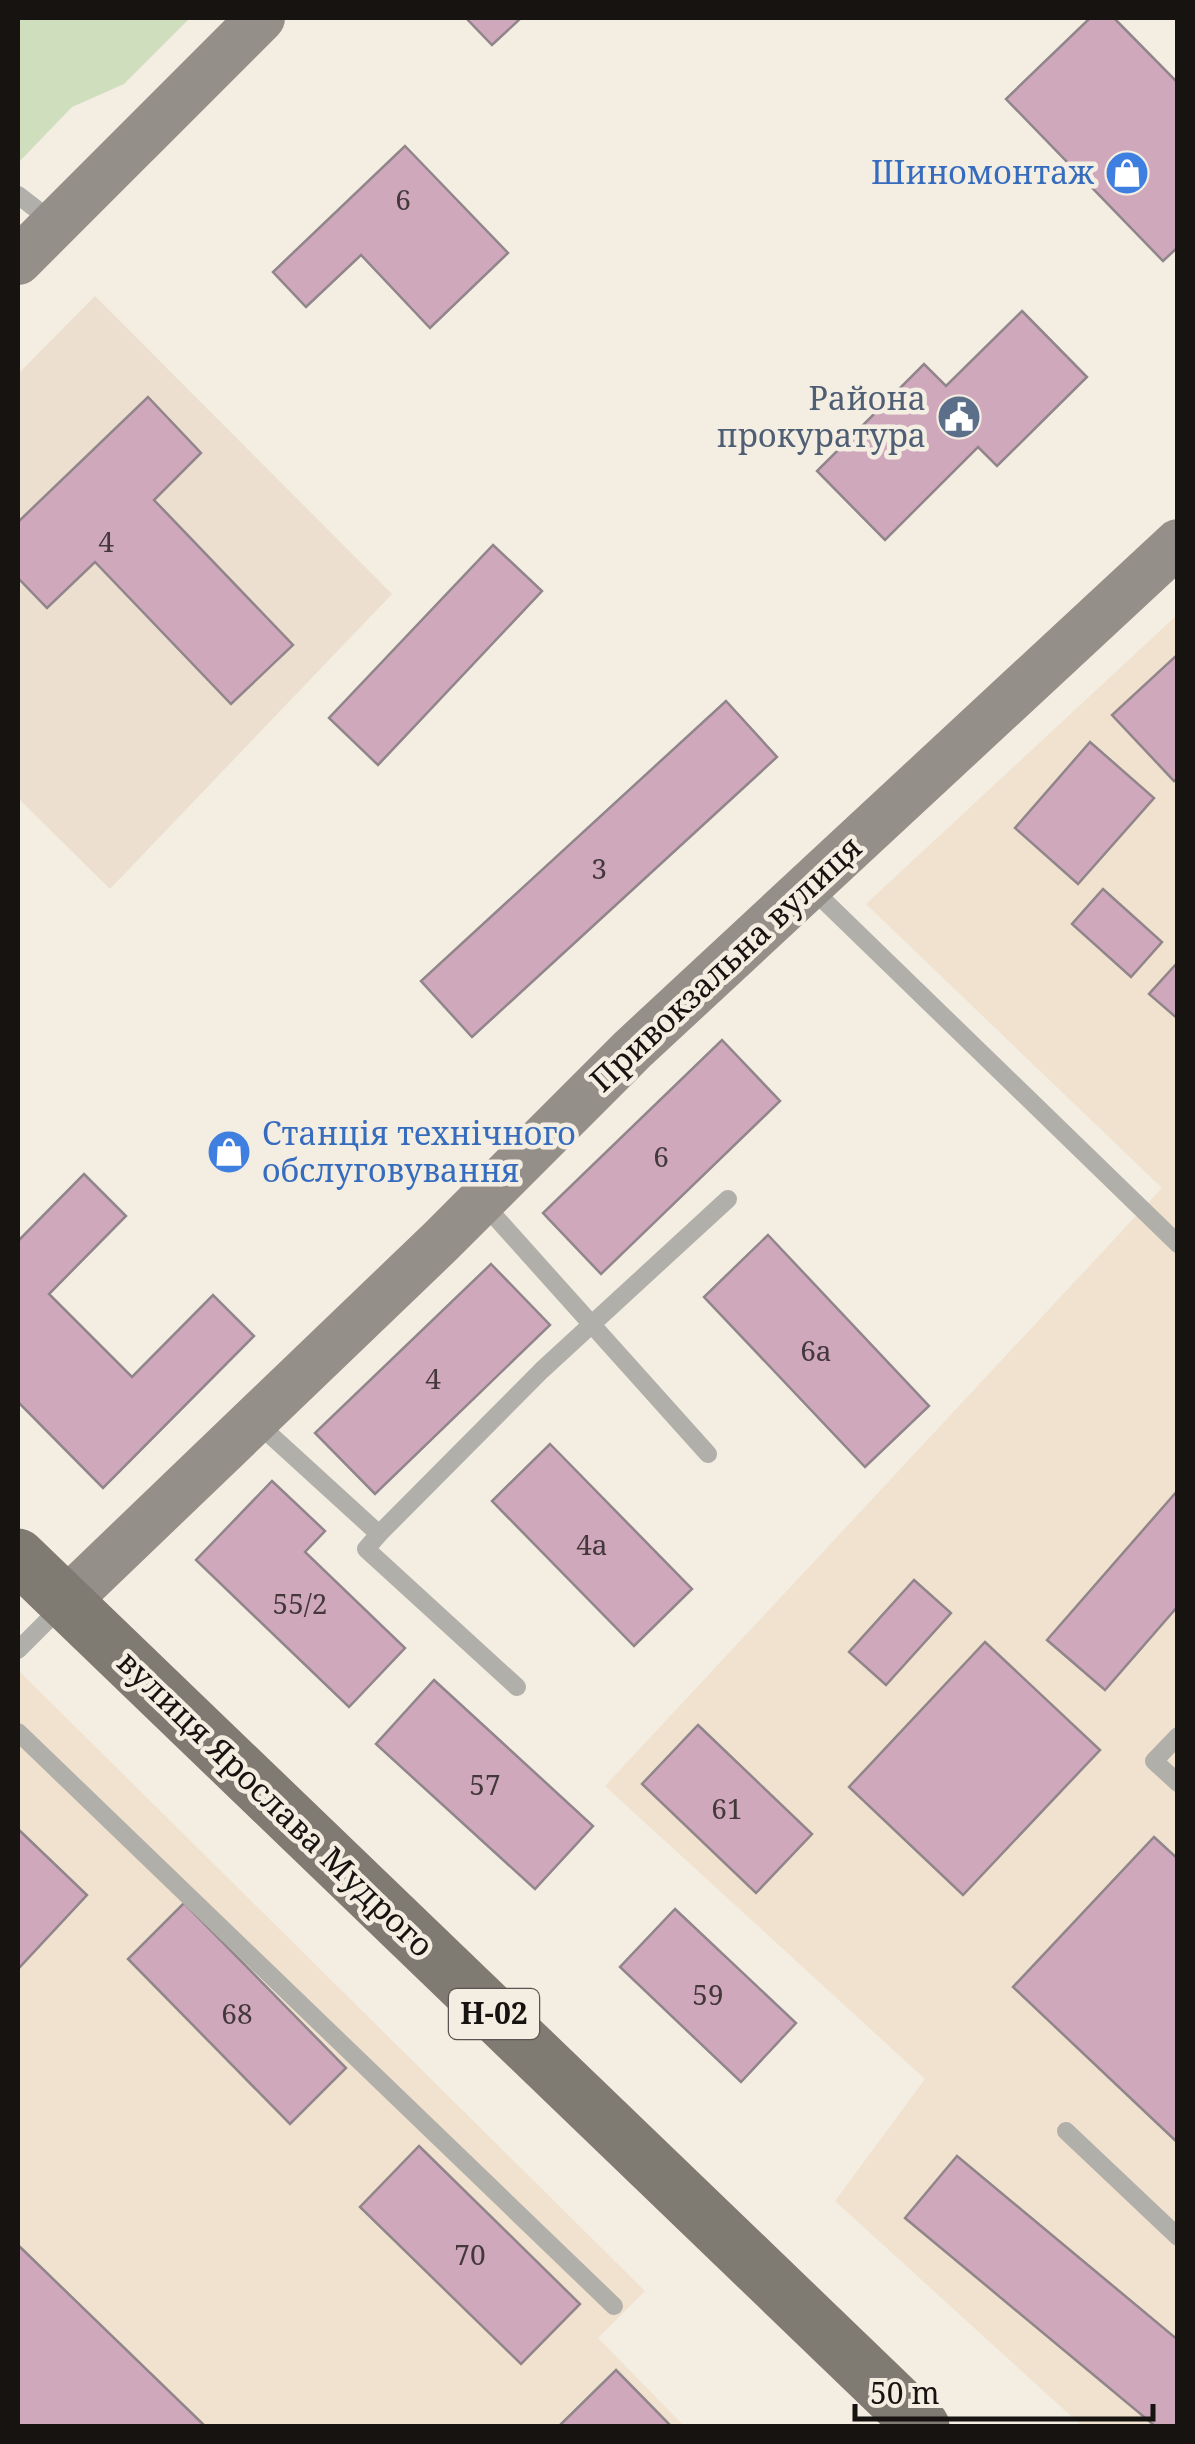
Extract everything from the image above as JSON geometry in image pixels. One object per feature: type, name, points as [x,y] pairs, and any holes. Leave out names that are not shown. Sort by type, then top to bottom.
[{"type":"main road","name":"вулиця Ярослава Мудрого","points":[[18,1556],[922,2426]]},
{"type":"street","points":[[18,261],[36,209],[261,18]]},
{"type":"street","name":"Привокзальна вулиця","points":[[66,1602],[632,1050],[1178,543]]},
{"type":"lane","points":[[809,885],[1178,1244]]},
{"type":"lane","points":[[517,1687],[366,1549],[592,1324],[728,1199]]},
{"type":"lane","points":[[481,1201],[708,1454]]},
{"type":"lane","points":[[254,1420],[379,1534]]},
{"type":"lane","points":[[18,1650],[66,1602]]},
{"type":"lane","points":[[18,1732],[614,2306]]},
{"type":"lane","points":[[1178,1736],[1154,1761],[1178,1784]]},
{"type":"lane","points":[[1066,2132],[1178,2237]]},
{"type":"shaded area","points":[[95,296],[392,594],[110,889],[18,798],[18,374]]},
{"type":"shaded area","points":[[1177,615],[1177,2426],[1082,2426],[835,2201],[925,2079],[605,1786],[1162,1188],[866,904]]},
{"type":"shaded area","points":[[18,1670],[645,2291],[598,2338],[684,2426],[18,2426]]},
{"type":"green space","points":[[18,18],[190,18],[124,84],[72,107],[18,163]]},
{"type":"building","points":[[466,18],[521,18],[492,45]]},
{"type":"building","name":"Шиномонтаж","points":[[1090,18],[1114,18],[1178,83],[1178,247],[1163,261],[1006,99]]},
{"type":"building","points":[[405,146],[508,253],[430,328],[361,255],[306,307],[273,272]]},
{"type":"building","name":"Района прокуратура","points":[[1022,311],[1087,377],[997,466],[978,447],[885,540],[817,471],[924,364],[946,386]]},
{"type":"building","points":[[148,397],[201,453],[154,500],[293,645],[231,704],[95,562],[47,608],[18,578],[18,522]]},
{"type":"building","points":[[493,545],[542,591],[378,765],[329,718]]},
{"type":"building","points":[[1178,654],[1178,778],[1174,781],[1112,715]]},
{"type":"building","points":[[726,701],[777,757],[472,1037],[421,981]]},
{"type":"building","points":[[1090,742],[1154,798],[1078,884],[1015,828]]},
{"type":"building","points":[[1103,889],[1162,942],[1131,977],[1072,924]]},
{"type":"building","points":[[1178,962],[1178,1019],[1149,994]]},
{"type":"building","points":[[722,1040],[780,1101],[601,1274],[543,1213]]},
{"type":"building","points":[[84,1174],[126,1216],[49,1294],[132,1377],[213,1295],[254,1336],[103,1488],[18,1402],[18,1241]]},
{"type":"building","points":[[768,1235],[929,1406],[865,1467],[704,1297]]},
{"type":"building","points":[[491,1264],[550,1325],[375,1494],[315,1433]]},
{"type":"building","points":[[550,1444],[692,1589],[634,1646],[492,1501]]},
{"type":"building","points":[[272,1481],[325,1531],[305,1552],[405,1648],[349,1707],[196,1560]]},
{"type":"building","points":[[1178,1490],[1178,1606],[1105,1690],[1047,1640]]},
{"type":"building","points":[[914,1580],[951,1613],[886,1685],[849,1652]]},
{"type":"building","points":[[985,1642],[1100,1750],[963,1895],[849,1787]]},
{"type":"building","points":[[434,1680],[593,1826],[535,1889],[376,1744]]},
{"type":"building","points":[[698,1725],[812,1834],[756,1893],[642,1784]]},
{"type":"building","points":[[18,1829],[87,1895],[18,1969]]},
{"type":"building","points":[[1154,1837],[1178,1859],[1178,2143],[1013,1987]]},
{"type":"building","points":[[184,1903],[346,2068],[290,2124],[128,1959]]},
{"type":"building","points":[[675,1909],[796,2023],[741,2082],[620,1967]]},
{"type":"building","points":[[419,2146],[580,2304],[521,2364],[360,2207]]},
{"type":"building","points":[[957,2156],[1178,2340],[1178,2426],[1155,2426],[905,2218]]},
{"type":"building","points":[[18,2245],[205,2426],[18,2426]]},
{"type":"building","points":[[616,2370],[671,2426],[559,2426]]},
{"type":"place","name":"Шиномонтаж","points":[[1127,173]]},
{"type":"place","name":"Района прокуратура","points":[[959,417]]},
{"type":"place","name":"Станція технічного обслуговування","points":[[229,1152]]}]
